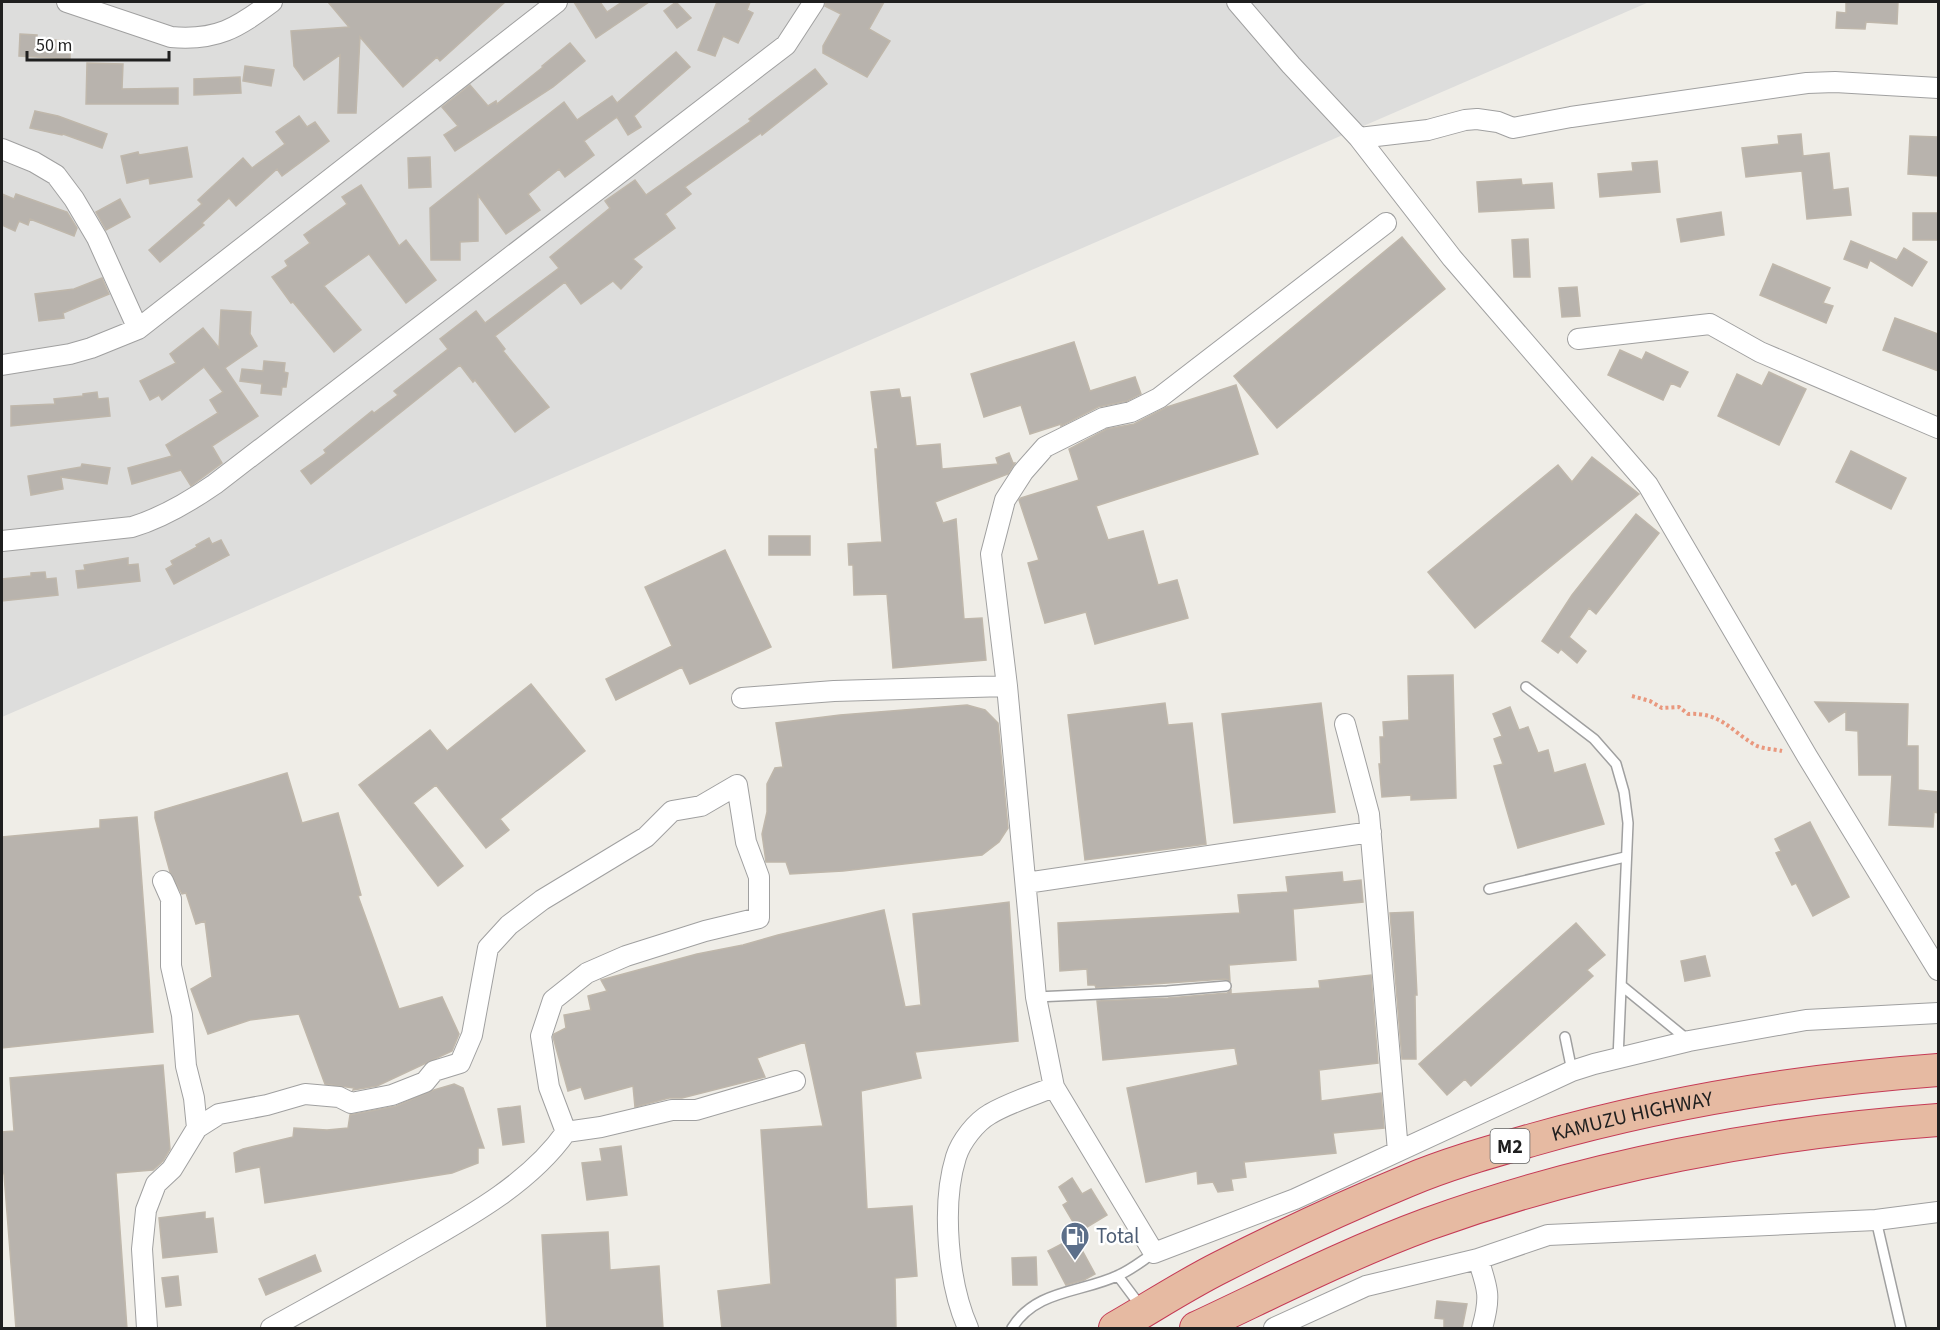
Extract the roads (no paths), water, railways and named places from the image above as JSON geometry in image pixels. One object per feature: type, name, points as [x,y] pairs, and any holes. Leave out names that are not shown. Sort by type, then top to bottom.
[{"type":"highway","name":"KAMUZU HIGHWAY","points":[[1115,1329],[1220,1267],[1316,1221],[1409,1180],[1494,1151],[1582,1126],[1748,1092],[1814,1081],[1938,1070]]},
{"type":"highway","name":"M2","points":[[1196,1329],[1338,1261],[1427,1225],[1509,1197],[1582,1178],[1754,1141],[1893,1123],[1938,1120]]},
{"type":"street","points":[[67,2],[89,6],[171,37],[193,38],[224,33],[272,2]]},
{"type":"street","points":[[2,365],[70,354],[92,348],[138,329],[557,2]]},
{"type":"street","points":[[2,541],[132,527],[150,522],[192,500],[776,54],[794,35],[814,2]]},
{"type":"street","points":[[1237,2],[1291,65],[1359,138],[1452,258],[1648,485],[1806,756],[1938,970]]},
{"type":"street","points":[[1359,138],[1428,130],[1477,119],[1498,122],[1514,128],[1571,117],[1807,82],[1938,88]]},
{"type":"street","points":[[2,149],[34,162],[56,175],[74,199],[97,238],[138,329]]},
{"type":"street","points":[[1386,223],[1159,398],[1131,412],[1102,418],[1045,447],[1023,472],[1005,500],[991,554],[1007,686],[1036,998],[1054,1087],[1154,1253],[1295,1199],[1572,1071],[1689,1041],[1806,1020],[1938,1013]]},
{"type":"street","points":[[1578,339],[1710,324],[1760,352],[1938,428]]},
{"type":"street","points":[[742,698],[834,691],[1007,686]]},
{"type":"street","points":[[1345,723],[1369,814],[1398,1151]]},
{"type":"street","points":[[147,1329],[142,1250],[146,1210],[156,1184],[172,1169],[197,1128],[219,1114],[267,1105],[306,1094],[339,1098],[351,1103],[392,1095],[425,1082],[434,1071],[460,1063],[472,1035],[488,948],[509,925],[542,900],[646,837],[672,811],[701,807],[737,785],[746,842],[759,877],[759,918],[705,931],[626,956],[587,973],[553,1000],[541,1036],[549,1087],[566,1132]]},
{"type":"street","points":[[1026,883],[1371,832]]},
{"type":"street","points":[[163,881],[171,899],[171,966],[182,1015],[186,1066],[194,1098],[197,1128]]},
{"type":"street","points":[[271,1329],[447,1229],[512,1186],[552,1152],[566,1132],[601,1127],[672,1110],[696,1110],[795,1081]]},
{"type":"street","points":[[968,1329],[953,1281],[950,1242],[948,1195],[956,1154],[970,1132],[989,1114],[1054,1087]]},
{"type":"street","points":[[1274,1329],[1366,1286],[1478,1259],[1548,1235],[1876,1220],[1938,1212]]},
{"type":"street","points":[[1478,1259],[1488,1288],[1489,1299],[1482,1329]]},
{"type":"lane","points":[[1526,687],[1594,739],[1616,764],[1624,792],[1628,823],[1618,1059]]},
{"type":"lane","points":[[1489,889],[1625,857]]},
{"type":"lane","points":[[1036,998],[1226,986]]},
{"type":"lane","points":[[1622,986],[1689,1041]]},
{"type":"lane","points":[[1564,1037],[1572,1071]]},
{"type":"lane","points":[[1876,1220],[1901,1329]]},
{"type":"lane","points":[[1012,1329],[1028,1310],[1044,1299],[1118,1276],[1154,1253]]},
{"type":"lane","points":[[1118,1276],[1144,1311]]},
{"type":"place","name":"Total","points":[[1075,1262]]}]
